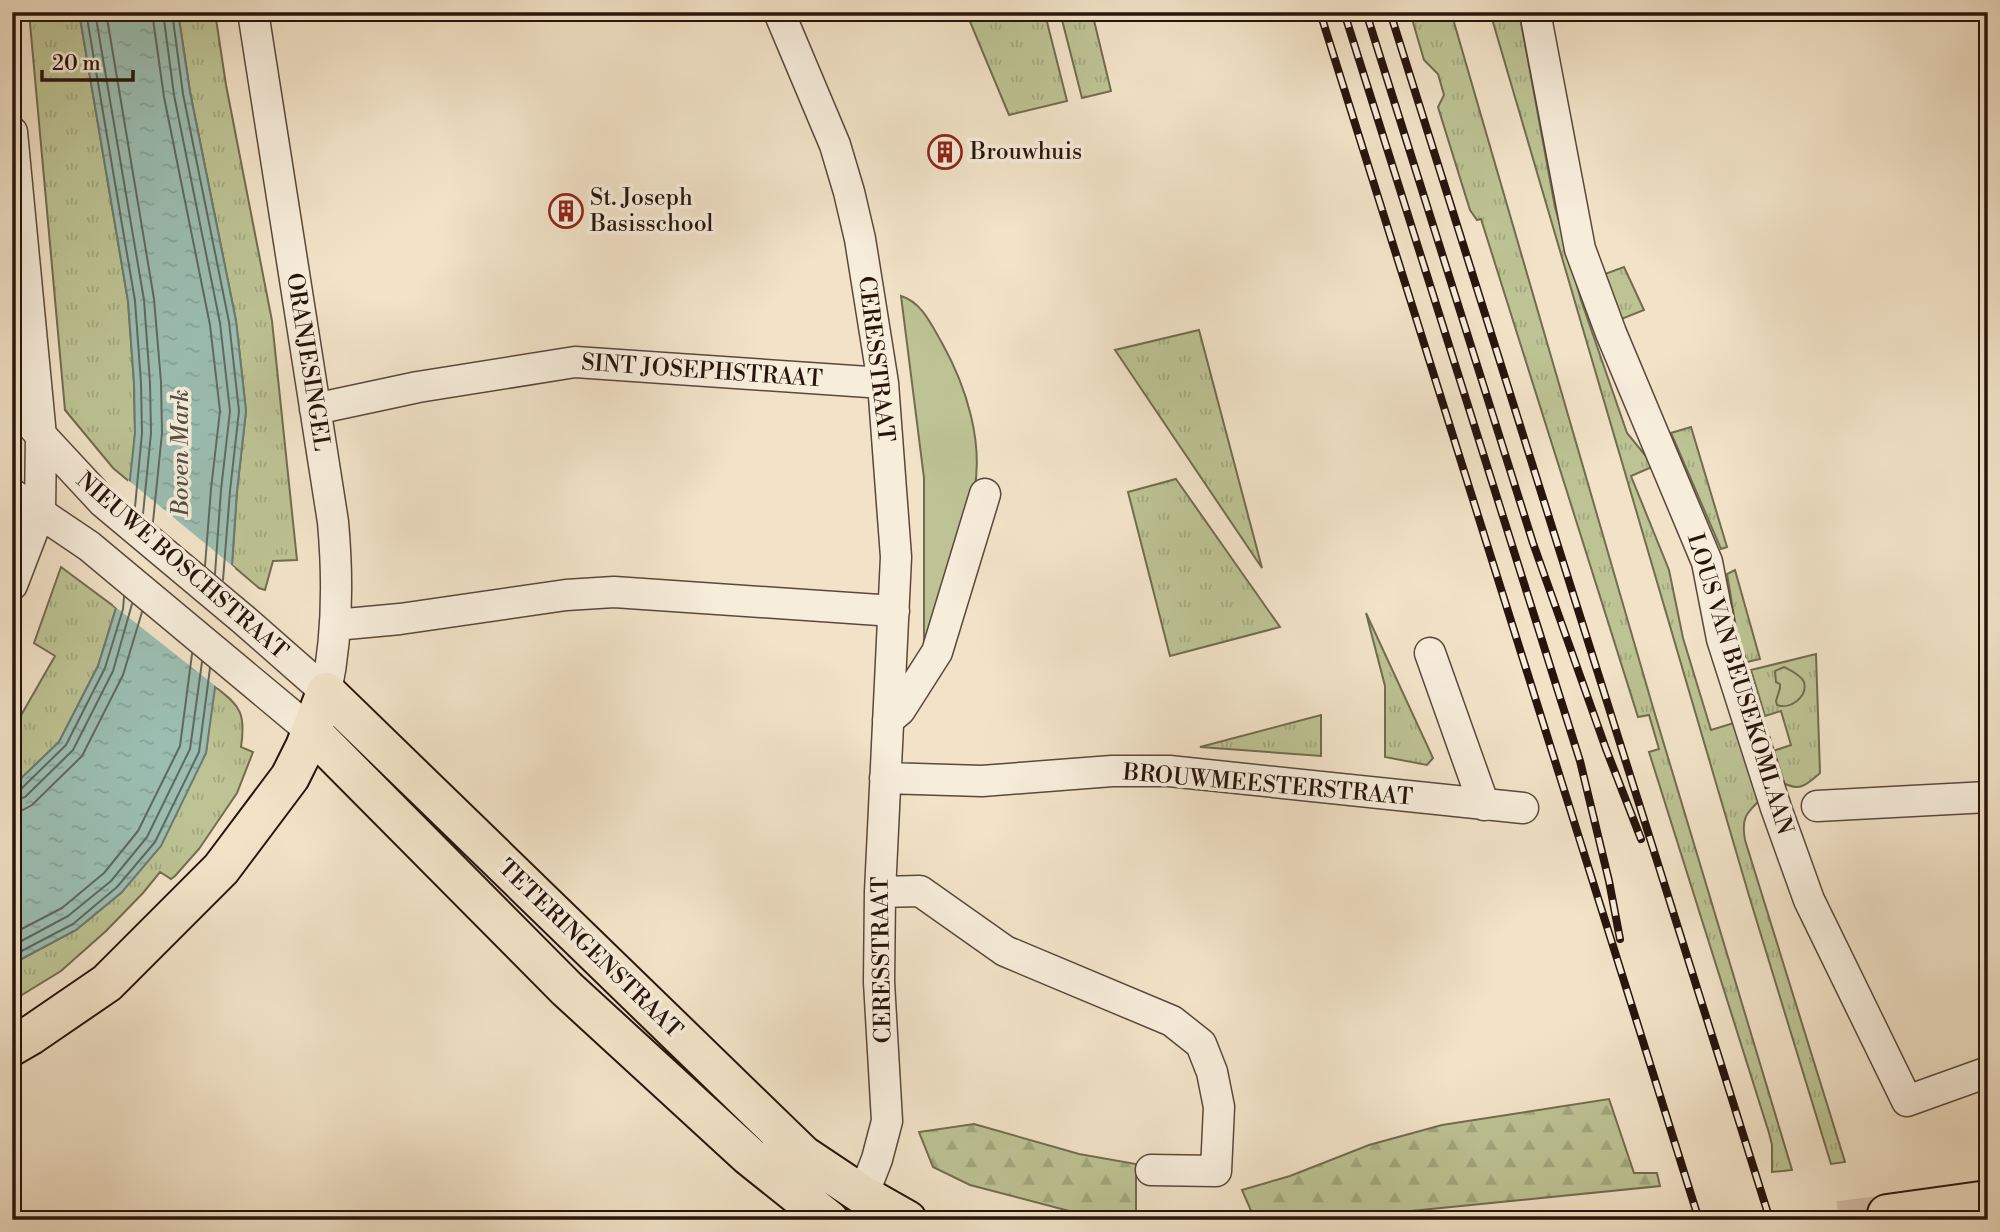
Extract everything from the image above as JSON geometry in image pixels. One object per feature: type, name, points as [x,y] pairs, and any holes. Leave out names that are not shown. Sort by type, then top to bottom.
[{"type":"main road","points":[[12,1046],[107,983],[221,869],[290,777],[319,712]]},
{"type":"main road","name":"TETERINGENSTRAAT","points":[[319,712],[858,1208],[906,1220]]},
{"type":"main road","name":"TETERINGENSTRAAT","points":[[319,712],[567,989],[749,1156],[829,1220]]},
{"type":"main road","points":[[1887,1214],[1988,1200]]},
{"type":"street","name":"ORANJESINGEL","points":[[253,12],[334,530],[335,625],[319,712]]},
{"type":"street","name":"CERESSTRAAT","points":[[779,12],[835,145],[849,192],[869,287],[883,383],[896,557],[880,892],[879,982],[887,1121],[877,1159],[858,1208]]},
{"type":"street","name":"LOUS VAN BEUSEKOMLAAN","points":[[1535,12],[1580,249],[1611,333],[1707,562],[1722,639],[1776,808],[1809,900],[1907,1101],[1988,1072]]},
{"type":"street","points":[[12,132],[41,436]]},
{"type":"street","name":"SINT JOSEPHSTRAAT","points":[[315,409],[418,387],[575,362],[883,383]]},
{"type":"street","name":"NIEUWE BOSCHSTRAAT","points":[[12,404],[103,502],[244,620],[319,712]]},
{"type":"street","name":"NIEUWE BOSCHSTRAAT","points":[[40,512],[41,436]]},
{"type":"street","name":"NIEUWE BOSCHSTRAAT","points":[[12,494],[89,546],[233,665],[319,712]]},
{"type":"street","points":[[888,720],[900,710],[937,652],[985,494]]},
{"type":"street","points":[[12,585],[40,512]]},
{"type":"street","points":[[335,625],[400,620],[566,595],[606,592],[894,611]]},
{"type":"street","points":[[1430,653],[1484,805]]},
{"type":"street","name":"BROUWMEESTERSTRAAT","points":[[885,778],[982,781],[1112,771],[1169,771],[1523,808]]},
{"type":"street","points":[[1817,806],[1988,797]]},
{"type":"street","points":[[880,892],[920,891],[1005,951],[1172,1021],[1201,1044],[1212,1072],[1219,1107],[1216,1171],[1151,1170]]},
{"type":"green space","points":[[29,12],[79,12],[128,301],[135,433],[131,483],[113,468],[65,410]]},
{"type":"green space","points":[[178,12],[215,12],[226,85],[272,321],[297,560],[273,561],[265,590],[232,565],[246,411],[236,321],[190,92]]},
{"type":"green space","points":[[966,12],[1013,12],[1016,21],[1045,14],[1067,101],[1009,115]]},
{"type":"green space","points":[[1060,12],[1092,12],[1111,91],[1082,98]]},
{"type":"green space","points":[[1410,12],[1451,12],[1654,711],[1792,1170],[1772,1172],[1769,1133],[1649,752],[1659,749],[1649,715],[1638,717],[1481,219],[1477,220],[1470,210],[1438,107],[1444,95],[1438,74],[1424,60]]},
{"type":"green space","points":[[1490,12],[1519,12],[1555,207],[1581,300],[1627,433],[1654,466],[1631,476],[1669,570],[1683,638],[1711,730],[1737,722],[1762,798],[1746,816],[1745,840],[1845,1162],[1831,1164],[1750,899]]},
{"type":"green space","points":[[1624,267],[1644,310],[1619,320],[1602,275]]},
{"type":"green space","points":[[901,296],[915,303],[926,315],[951,360],[971,415],[977,454],[973,498],[924,650],[924,478]]},
{"type":"green space","points":[[1199,330],[1262,568],[1115,350]]},
{"type":"green space","points":[[1691,427],[1727,547],[1721,549],[1671,433]]},
{"type":"green space","points":[[1176,479],[1280,627],[1170,656],[1128,492]]},
{"type":"green space","points":[[61,567],[116,608],[98,666],[59,742],[12,787],[12,731],[55,656],[34,643]]},
{"type":"green space","points":[[1735,570],[1760,659],[1747,662],[1737,634],[1727,574]]},
{"type":"green space","points":[[1366,613],[1433,758],[1427,765],[1385,757],[1385,686]]},
{"type":"green space","points":[[1816,654],[1820,773],[1805,785],[1797,787],[1779,781],[1773,751],[1791,745],[1781,711],[1765,716],[1751,670]]},
{"type":"green space","points":[[1784,667],[1800,677],[1805,688],[1797,701],[1787,706],[1777,705],[1776,701],[1780,684],[1776,682],[1775,671]]},
{"type":"green space","points":[[214,686],[236,705],[243,726],[241,747],[253,752],[237,793],[199,849],[175,876],[171,879],[160,872],[106,931],[61,971],[12,1001],[12,964],[76,930],[122,892],[206,753]]},
{"type":"green space","points":[[1321,715],[1321,756],[1200,747]]},
{"type":"green space","points":[[1609,1099],[1634,1173],[1657,1173],[1660,1186],[1321,1220],[1255,1220],[1242,1190],[1290,1176],[1369,1145],[1442,1125]]},
{"type":"green space","points":[[974,1124],[1079,1154],[1136,1164],[1136,1216],[1073,1212],[970,1185],[933,1167],[919,1132]]},
{"type":"water","name":"Boven Mark","points":[[79,12],[178,12],[190,92],[236,321],[246,411],[232,565],[206,753],[161,846],[122,892],[76,930],[12,964],[12,787],[59,742],[98,666],[116,608],[135,433],[128,301]]},
{"type":"pier","points":[[128,480],[235,568],[218,688],[113,605]]},
{"type":"tunnel","points":[[1839,1220],[1887,1214]]},
{"type":"railway","points":[[1320,12],[1699,1220]]},
{"type":"railway","points":[[1344,12],[1580,761],[1620,939]]},
{"type":"railway","points":[[1366,12],[1533,543],[1641,839]]},
{"type":"railway","points":[[1390,12],[1770,1220]]},
{"type":"place","name":"Brouwhuis","points":[[945,152]]},
{"type":"place","name":"St. Joseph Basisschool","points":[[566,211]]}]
